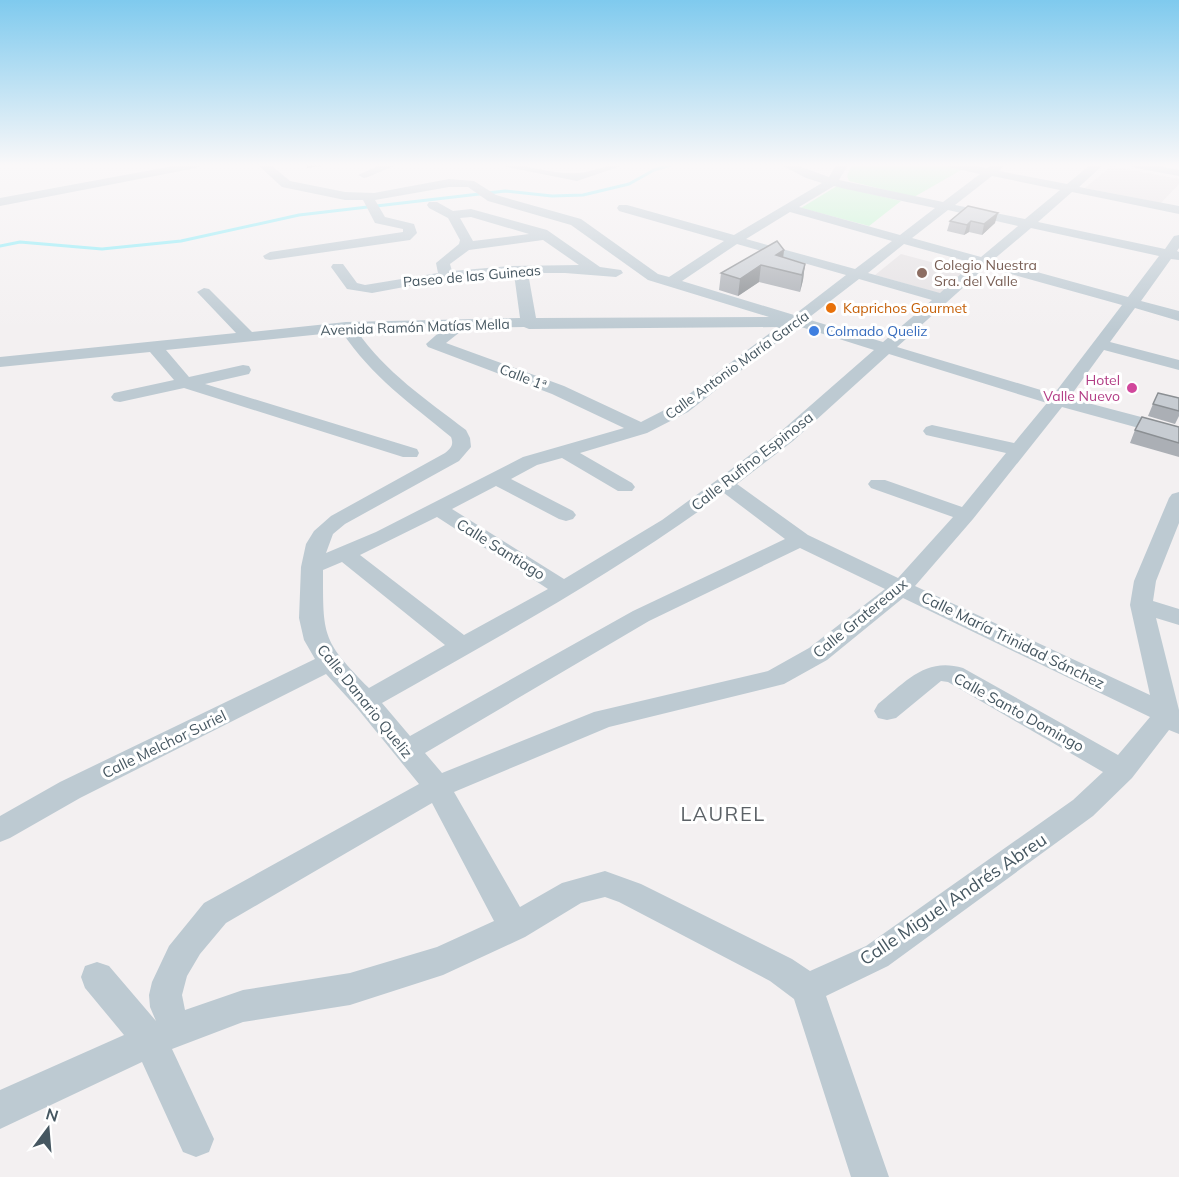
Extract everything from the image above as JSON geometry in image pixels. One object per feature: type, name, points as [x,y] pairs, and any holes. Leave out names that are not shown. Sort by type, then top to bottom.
[{"type":"street","points":[[270,256],[394,239],[405,237],[410,233],[409,227],[380,220]]},
{"type":"street","points":[[454,220],[465,235],[467,240],[465,246]]},
{"type":"street","points":[[494,220],[547,236],[594,269]]},
{"type":"street","points":[[569,220],[576,222],[653,277],[886,349],[1179,433]]},
{"type":"street","points":[[664,220],[942,298]]},
{"type":"street","points":[[671,282],[767,220]]},
{"type":"street","points":[[834,220],[1129,304],[1179,316]]},
{"type":"street","name":"Calle Antonio María García","points":[[312,567],[345,554],[438,509],[530,461],[641,429],[682,408],[929,220]]},
{"type":"street","points":[[1007,220],[1176,250]]},
{"type":"street","name":"Calle Rufino Espinosa","points":[[366,702],[564,589],[669,524],[786,437],[1032,220]]},
{"type":"street","points":[[446,277],[443,263],[465,246],[547,236]]},
{"type":"street","name":"Calle Gratereaux","points":[[164,1035],[169,980],[189,941],[215,913],[436,787],[603,719],[775,678],[818,654],[902,587],[966,516],[1058,400],[1129,304],[1176,250]]},
{"type":"street","name":"Paseo de las Guineas","points":[[338,267],[352,286],[357,289],[521,270],[594,269],[616,273]]},
{"type":"street","points":[[521,270],[529,324]]},
{"type":"street","points":[[204,292],[248,337]]},
{"type":"street","name":"Avenida Ramón Matías Mella","points":[[0,362],[346,327],[461,323],[795,322]]},
{"type":"street","name":"Calle 1ª","points":[[461,323],[434,344],[558,390],[641,429]]},
{"type":"street","name":"Calle Danario Queliz","points":[[346,327],[365,355],[386,376],[459,434],[463,440],[462,447],[452,457],[338,520],[324,531],[317,544],[312,567],[311,618],[316,640],[329,662],[366,702],[436,787],[514,927]]},
{"type":"street","points":[[1100,344],[1179,365]]},
{"type":"street","points":[[155,347],[184,383],[410,453]]},
{"type":"street","points":[[120,397],[243,370]]},
{"type":"street","points":[[932,431],[1019,450]]},
{"type":"street","points":[[562,450],[625,487]]},
{"type":"street","points":[[497,479],[566,515]]},
{"type":"street","name":"Calle María Trinidad Sánchez","points":[[724,484],[800,540],[1173,719]]},
{"type":"street","points":[[878,484],[966,516]]},
{"type":"street","points":[[1173,719],[1141,605],[1145,581],[1178,501]]},
{"type":"street","name":"Calle Santiago","points":[[438,509],[564,589]]},
{"type":"street","points":[[406,751],[641,616],[800,540]]},
{"type":"street","points":[[345,554],[463,647]]},
{"type":"street","points":[[1141,605],[1179,617]]},
{"type":"street","name":"Calle Melchor Suriel","points":[[0,830],[70,790],[329,662]]},
{"type":"street","name":"Calle Santo Domingo","points":[[887,711],[933,674],[942,672],[954,674],[1122,770]]},
{"type":"street","name":"Calle Miguel Andrés Abreu","points":[[807,989],[877,956],[1083,808],[1173,719]]},
{"type":"street","points":[[0,1111],[12,1103],[164,1035],[243,1006],[350,989],[443,960],[514,927],[573,892],[605,884],[630,893],[781,970],[807,989],[828,1046],[870,1177]]},
{"type":"street","points":[[97,977],[164,1035],[196,1139]]},
{"type":"shaded area","name":"Colegio Nuestra Sra. del Valle","points":[[901,254],[968,272],[942,294],[875,275]]},
{"type":"green space","points":[[846,220],[877,220],[869,226]]},
{"type":"building","points":[[989,220],[984,224],[971,221],[967,225],[950,221]]},
{"type":"building","points":[[777,241],[784,250],[776,255],[805,264],[802,275],[761,265],[740,279],[721,273]]},
{"type":"building","points":[[1158,393],[1179,398],[1179,411],[1153,404]]},
{"type":"building","points":[[1142,417],[1179,427],[1179,443],[1135,430]]},
{"type":"waterway","points":[[0,246],[20,242],[102,249],[181,241],[277,220]]},
{"type":"place","name":"Colegio Nuestra Sra. del Valle","points":[[922,273]]},
{"type":"place","name":"Kaprichos Gourmet","points":[[831,308]]},
{"type":"place","name":"Colmado Queliz","points":[[814,331]]},
{"type":"place","name":"Hotel Valle Nuevo","points":[[1132,388]]},
{"type":"district","name":"LAUREL","points":[[723,813]]}]
